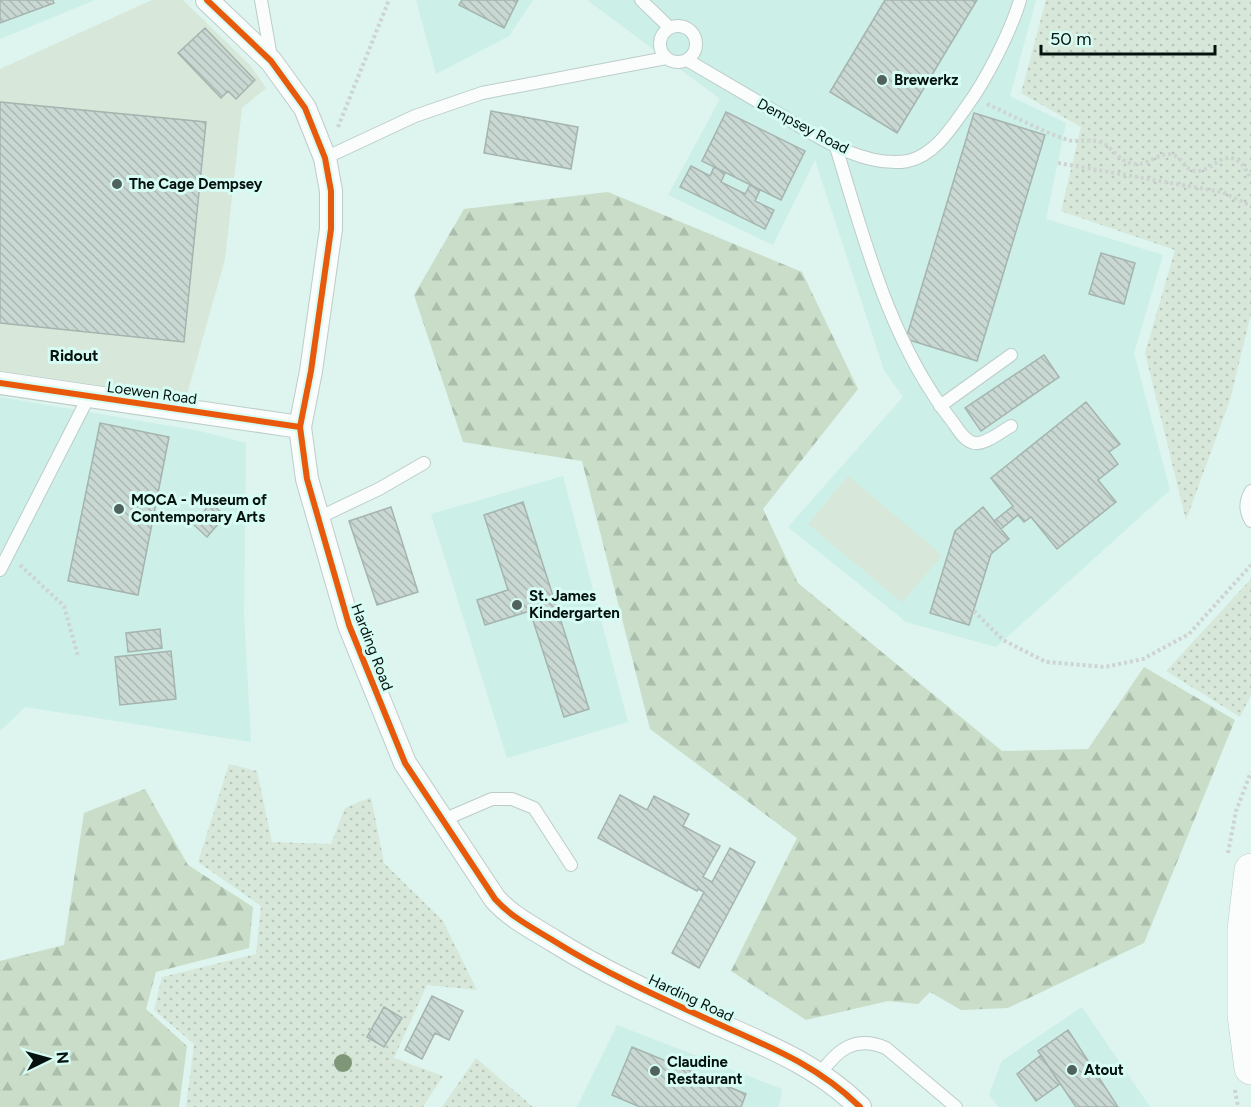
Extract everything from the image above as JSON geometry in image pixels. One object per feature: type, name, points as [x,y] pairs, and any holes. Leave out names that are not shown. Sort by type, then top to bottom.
[{"type":"main road","points":[[1251,870],[1244,941],[1244,1015],[1251,1068]]},
{"type":"street","name":"Harding Road","points":[[207,0],[271,61],[305,108],[325,158],[331,191],[331,229],[311,371],[300,427],[307,479],[349,625],[405,764],[495,899],[505,910],[584,961],[796,1059],[846,1093],[860,1107]]},
{"type":"street","name":"Loewen Road","points":[[0,383],[300,427]]},
{"type":"lane","points":[[261,0],[271,61]]},
{"type":"lane","points":[[641,0],[670,28]]},
{"type":"lane","name":"Dempsey Road","points":[[687,60],[836,147],[875,160],[908,160],[931,150],[951,129],[973,98],[989,70],[1020,0]]},
{"type":"lane","points":[[325,158],[415,116],[482,93],[666,58],[680,62],[687,60],[695,49],[694,35],[683,27],[670,28],[661,39],[662,53],[666,58]]},
{"type":"lane","points":[[836,147],[870,256],[899,335],[940,406],[966,440],[973,443],[980,443],[1011,426]]},
{"type":"lane","points":[[940,406],[1011,355]]},
{"type":"lane","points":[[0,570],[89,396]]},
{"type":"lane","points":[[318,518],[379,489],[424,463]]},
{"type":"lane","points":[[1251,491],[1246,504],[1251,520]]},
{"type":"lane","points":[[444,820],[492,798],[513,799],[534,808],[572,865]]},
{"type":"lane","points":[[820,1074],[838,1052],[851,1045],[876,1044],[886,1048],[956,1107]]},
{"type":"path","points":[[325,158],[389,0]]},
{"type":"path","points":[[973,98],[1070,141],[1101,142],[1121,160],[1130,163],[1140,164],[1162,155],[1173,155],[1184,166],[1196,171],[1208,168],[1218,160],[1229,158],[1240,162],[1251,178]]},
{"type":"path","points":[[1058,163],[1222,192],[1251,206]]},
{"type":"path","points":[[8,554],[64,606],[78,656]]},
{"type":"path","points":[[974,611],[1003,640],[1046,662],[1105,667],[1143,659],[1189,634],[1251,565]]},
{"type":"shaded area","points":[[0,0],[95,0],[0,39]]},
{"type":"shaded area","points":[[416,0],[533,0],[509,36],[436,74]]},
{"type":"shaded area","points":[[587,0],[1036,0],[1010,96],[1066,123],[1046,219],[1163,255],[1134,353],[1170,490],[996,647],[906,622],[788,527],[903,397],[884,370],[815,160],[773,245],[668,195],[720,99]]},
{"type":"shaded area","points":[[0,397],[200,431],[246,443],[244,615],[251,742],[25,707],[0,731]]},
{"type":"shaded area","points":[[563,476],[628,722],[507,758],[431,514]]},
{"type":"shaded area","points":[[1082,1007],[1150,1107],[998,1107],[989,1094],[1002,1061]]},
{"type":"shaded area","points":[[617,1025],[782,1089],[779,1107],[577,1107]]},
{"type":"green space","name":"The Cage Dempsey","points":[[152,0],[183,0],[251,66],[266,88],[242,108],[225,259],[186,398],[0,371],[0,69]]},
{"type":"green space","points":[[1046,0],[1251,0],[1251,314],[1230,400],[1186,520],[1145,353],[1175,250],[1061,211],[1081,127],[1021,93]]},
{"type":"green space","points":[[608,192],[802,272],[858,389],[763,509],[798,583],[1002,751],[1088,749],[1144,667],[1235,720],[1144,943],[1008,1008],[961,1010],[930,992],[918,1004],[888,1001],[806,1020],[731,971],[797,838],[650,729],[582,461],[463,442],[414,295],[464,209]]},
{"type":"green space","points":[[848,476],[942,555],[902,603],[808,524]]},
{"type":"green space","points":[[1251,579],[1251,695],[1240,717],[1166,671]]},
{"type":"green space","points":[[229,764],[257,771],[272,842],[331,844],[345,808],[371,797],[384,863],[443,921],[477,990],[427,985],[394,1058],[443,1076],[423,1107],[186,1107],[194,1044],[154,1010],[162,977],[256,954],[261,906],[198,862]]},
{"type":"green space","points":[[145,789],[188,865],[253,907],[249,948],[156,972],[146,1009],[187,1046],[179,1107],[0,1107],[0,961],[64,945],[84,813]]},
{"type":"green space","points":[[476,1058],[533,1107],[442,1107]]},
{"type":"building","points":[[0,0],[53,0],[54,3],[0,23]]},
{"type":"building","points":[[462,0],[518,0],[504,28],[459,5]]},
{"type":"building","points":[[885,0],[977,0],[897,133],[830,92]]},
{"type":"building","points":[[205,28],[255,80],[236,99],[228,91],[221,98],[178,53]]},
{"type":"building","points":[[0,102],[206,122],[184,342],[0,323]]},
{"type":"building","points":[[491,111],[578,127],[571,169],[484,153]]},
{"type":"building","points":[[726,112],[805,151],[781,200],[702,161]]},
{"type":"building","points":[[974,113],[1045,135],[977,361],[906,339]]},
{"type":"building","points":[[691,166],[710,176],[714,167],[725,173],[721,182],[745,194],[750,185],[760,190],[755,201],[774,210],[765,229],[680,187]]},
{"type":"building","points":[[1101,253],[1135,263],[1124,304],[1089,294]]},
{"type":"building","points":[[1044,355],[1059,377],[981,431],[965,408]]},
{"type":"building","points":[[1086,402],[1120,444],[1109,452],[1118,464],[1098,480],[1116,502],[1057,549],[1031,517],[1024,522],[1018,515],[1001,529],[994,521],[1013,506],[991,478]]},
{"type":"building","name":"MOCA - Museum of Contemporary Arts","points":[[100,423],[169,437],[138,595],[68,581]]},
{"type":"building","name":"St. James Kindergarten","points":[[523,502],[589,709],[564,717],[530,611],[485,625],[477,600],[508,590],[484,515]]},
{"type":"building","points":[[211,503],[225,516],[207,537],[193,524]]},
{"type":"building","points":[[391,507],[418,592],[377,605],[349,521]]},
{"type":"building","points":[[983,507],[1009,539],[991,554],[969,625],[930,613],[955,531]]},
{"type":"building","points":[[160,629],[162,648],[128,652],[126,633]]},
{"type":"building","points":[[171,651],[176,699],[120,705],[115,657]]},
{"type":"building","points":[[620,795],[647,810],[654,796],[689,814],[683,826],[720,846],[703,877],[712,882],[730,848],[755,862],[699,968],[672,953],[704,892],[698,889],[697,891],[598,838]]},
{"type":"building","points":[[432,996],[463,1011],[449,1040],[435,1033],[422,1059],[405,1050]]},
{"type":"building","points":[[384,1007],[402,1018],[384,1047],[367,1037]]},
{"type":"building","name":"Atout","points":[[1068,1030],[1118,1107],[1076,1107],[1038,1051]]},
{"type":"building","name":"Claudine Restaurant","points":[[632,1047],[746,1094],[741,1107],[640,1107],[612,1095]]},
{"type":"building","points":[[1041,1055],[1060,1084],[1036,1101],[1017,1074]]},
{"type":"cycle path","points":[[207,0],[271,61],[305,108],[325,158],[331,191],[331,229],[311,371],[300,427],[307,479],[349,625],[405,763],[495,899],[515,917],[573,953],[654,995],[792,1058],[844,1092],[860,1107]]},
{"type":"cycle path","points":[[0,383],[300,427]]},
{"type":"place","name":"Brewerkz","points":[[882,80]]},
{"type":"place","name":"The Cage Dempsey","points":[[117,184]]},
{"type":"place","name":"MOCA - Museum of Contemporary Arts","points":[[119,509]]},
{"type":"place","name":"St. James Kindergarten","points":[[517,605]]},
{"type":"place","name":"Atout","points":[[1072,1070]]},
{"type":"place","name":"Claudine Restaurant","points":[[655,1071]]},
{"type":"district","name":"Ridout","points":[[74,355]]}]
